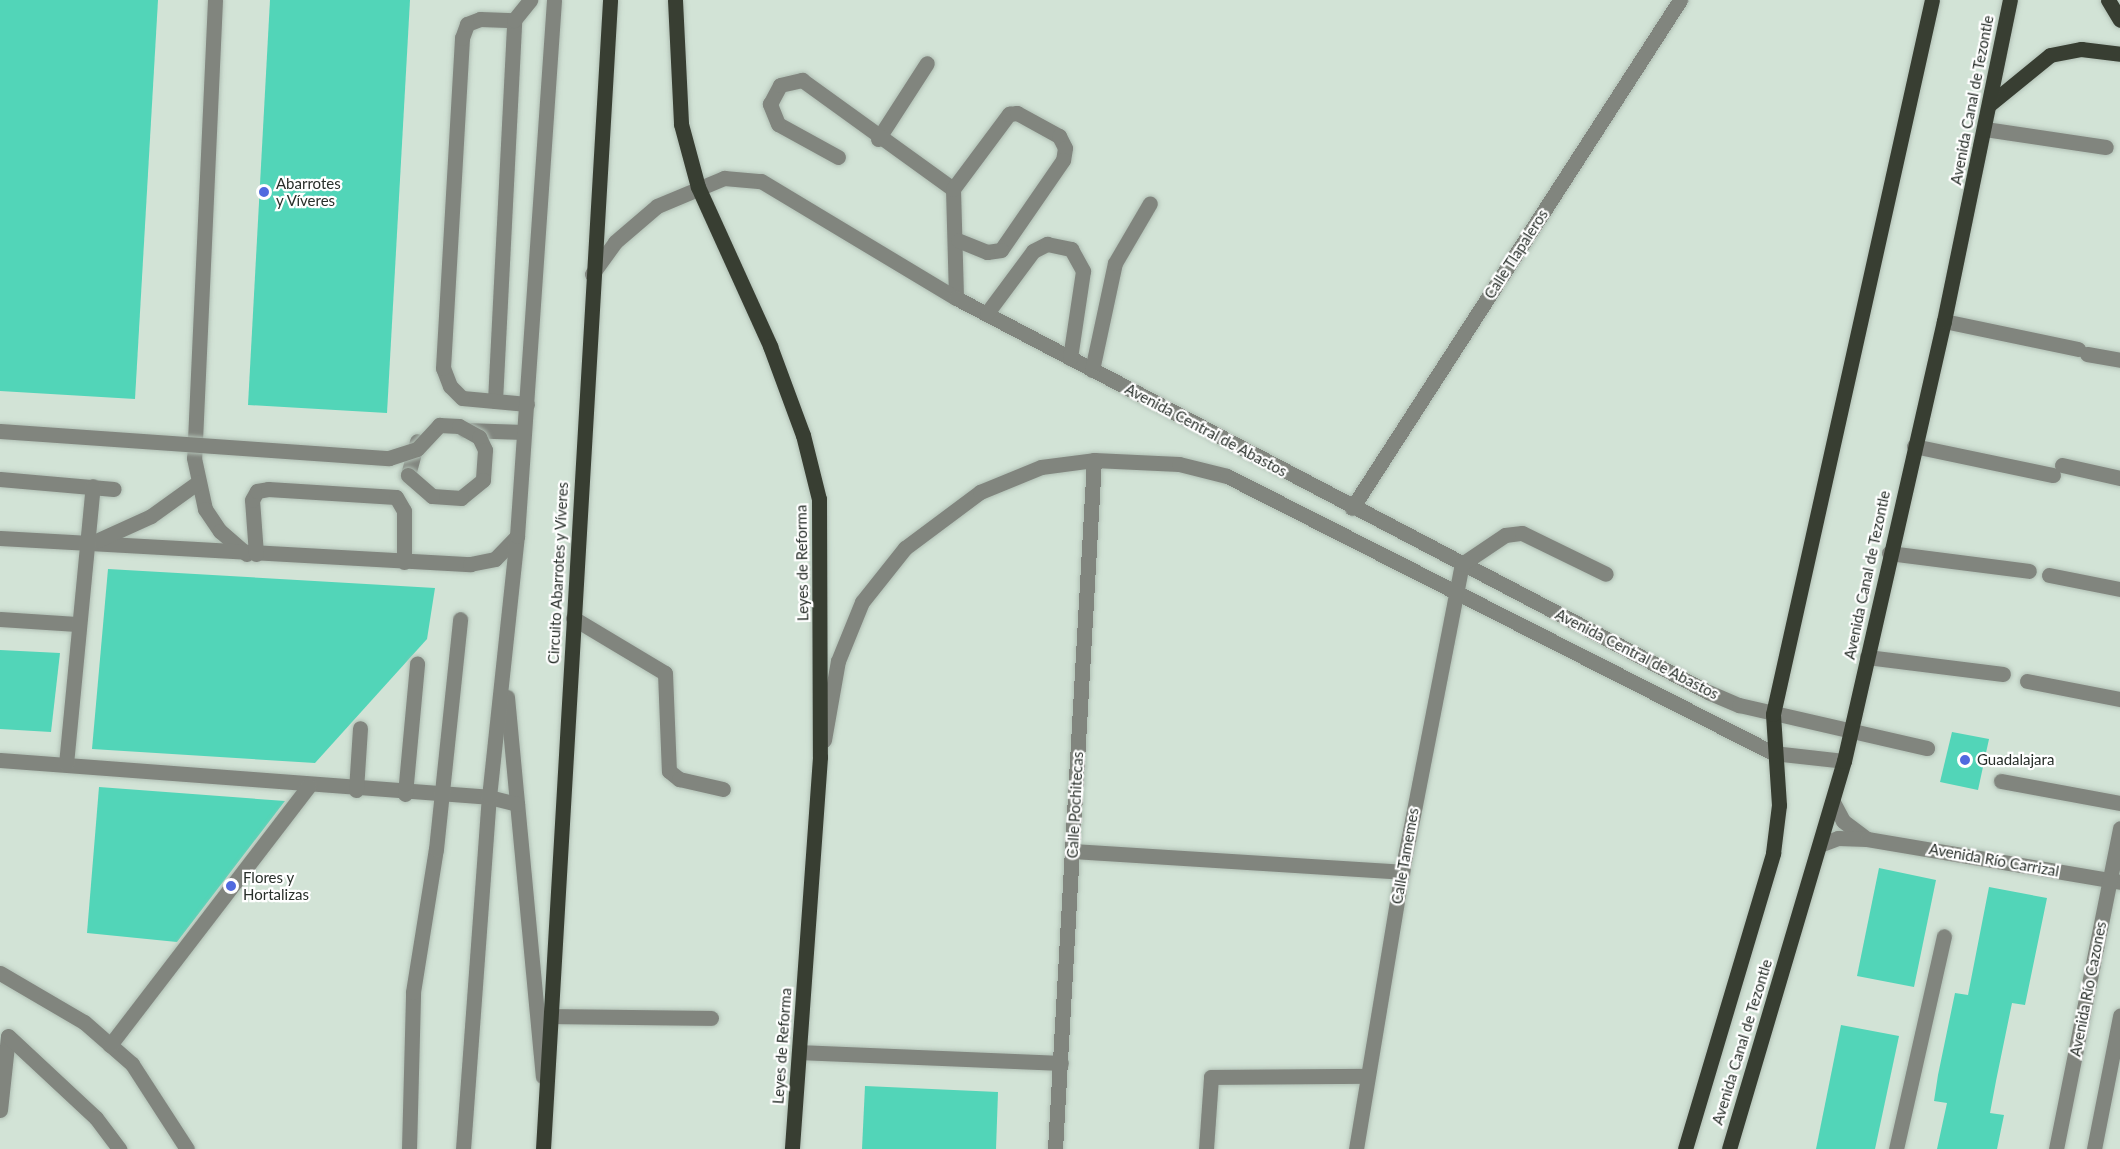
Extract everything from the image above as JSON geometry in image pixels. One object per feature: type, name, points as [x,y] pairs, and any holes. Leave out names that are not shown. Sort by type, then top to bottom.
[{"type":"main road","name":"Circuito Abarrotes y Víveres","points":[[543,1149],[592,274],[610,0]]},
{"type":"main road","name":"Leyes de Reforma","points":[[675,0],[681,124],[698,187],[770,346],[803,435],[819,499],[820,757],[792,1149]]},
{"type":"main road","name":"Avenida Canal de Tezontle","points":[[1729,1149],[1844,761],[1889,553],[1944,321],[2010,0]]},
{"type":"main road","points":[[2108,0],[2120,20]]},
{"type":"main road","name":"Avenida Canal de Tezontle","points":[[1685,1149],[1773,853],[1779,805],[1773,753],[1773,714],[1931,1]]},
{"type":"main road","points":[[1990,104],[2050,55],[2081,49],[2120,54]]},
{"type":"street","points":[[215,0],[194,458],[197,483],[215,523],[251,554]]},
{"type":"street","points":[[495,401],[514,20],[530,0]]},
{"type":"street","points":[[463,1149],[489,797],[517,536],[554,0]]},
{"type":"street","name":"Calle Tlapaleros","points":[[1352,508],[1680,0]]},
{"type":"street","points":[[514,20],[480,19],[467,24],[462,38],[443,368],[450,386],[462,398],[527,404]]},
{"type":"street","points":[[878,139],[927,63]]},
{"type":"street","points":[[838,158],[778,124],[770,104],[780,85],[793,78],[802,80],[878,139],[953,189]]},
{"type":"street","points":[[956,298],[958,240],[953,189],[1009,114],[1017,113],[1059,136],[1065,148],[1063,160],[1002,250],[987,252],[958,240]]},
{"type":"street","points":[[1985,129],[2106,147]]},
{"type":"street","name":"Avenida Central de Abastos","points":[[592,274],[634,222],[698,187],[724,178],[761,181],[956,298],[1352,508],[1708,692],[1773,714],[1927,748]]},
{"type":"street","points":[[1092,370],[1115,263],[1150,203]]},
{"type":"street","points":[[987,314],[1033,251],[1047,244],[1071,249],[1083,271],[1070,358]]},
{"type":"street","points":[[1944,321],[2120,360]]},
{"type":"street","points":[[0,431],[389,458],[417,449],[439,425],[459,426],[479,437],[485,450],[483,480],[461,498],[432,496],[408,475],[416,442],[426,433],[524,432]]},
{"type":"street","points":[[1914,446],[2120,478]]},
{"type":"street","name":"Avenida Central de Abastos","points":[[820,757],[838,661],[858,612],[905,548],[980,492],[1041,467],[1094,460],[1179,464],[1227,476],[1773,753],[1844,761]]},
{"type":"street","name":"Calle Pochitecas","points":[[1055,1149],[1094,460]]},
{"type":"street","points":[[0,478],[114,489]]},
{"type":"street","points":[[88,544],[141,521],[197,483]]},
{"type":"street","points":[[66,764],[77,624],[93,486]]},
{"type":"street","points":[[251,554],[252,500],[257,491],[268,489],[396,497],[404,511],[404,562]]},
{"type":"street","points":[[1462,564],[1505,535],[1522,533],[1606,574]]},
{"type":"street","points":[[0,538],[251,554],[470,564],[495,559],[517,536]]},
{"type":"street","points":[[1889,553],[2029,571]]},
{"type":"street","name":"Calle Tamemes","points":[[1356,1149],[1402,872],[1454,591],[1462,564]]},
{"type":"street","points":[[2049,575],[2120,589]]},
{"type":"street","points":[[573,618],[665,673],[669,771],[679,779],[723,789]]},
{"type":"street","points":[[0,619],[77,624]]},
{"type":"street","points":[[409,1149],[413,992],[442,795],[460,619]]},
{"type":"street","points":[[1867,657],[2003,674]]},
{"type":"street","points":[[405,794],[417,664]]},
{"type":"street","points":[[504,667],[545,1104]]},
{"type":"street","points":[[2027,681],[2120,699]]},
{"type":"street","points":[[356,790],[360,728]]},
{"type":"street","points":[[0,760],[405,794],[489,797],[517,804]]},
{"type":"street","points":[[2001,781],[2120,803]]},
{"type":"street","points":[[110,1045],[309,786]]},
{"type":"street","name":"Avenida Río Carrizal","points":[[1833,802],[1843,821],[1867,839]]},
{"type":"street","name":"Avenida Río Cazones","points":[[2056,1149],[2115,881],[2120,828]]},
{"type":"street","name":"Avenida Río Carrizal","points":[[1821,844],[1838,838],[1867,839],[2115,881]]},
{"type":"street","points":[[1072,851],[1402,872]]},
{"type":"street","points":[[1896,1149],[1944,936]]},
{"type":"street","points":[[0,973],[84,1023],[132,1064],[187,1149]]},
{"type":"street","points":[[550,1016],[711,1018]]},
{"type":"street","points":[[2094,1149],[2116,1053],[2120,1016]]},
{"type":"street","points":[[0,1110],[8,1036],[96,1118],[119,1149]]},
{"type":"street","points":[[799,1052],[1061,1063]]},
{"type":"street","points":[[1206,1149],[1211,1077],[1367,1076]]},
{"type":"building","points":[[0,0],[158,0],[135,399],[0,391]]},
{"type":"building","points":[[270,0],[410,0],[387,413],[248,405]]},
{"type":"building","points":[[108,569],[435,588],[427,639],[315,763],[92,749]]},
{"type":"building","points":[[0,650],[60,653],[51,732],[0,729]]},
{"type":"building","name":"Guadalajara","points":[[1952,732],[1989,739],[1978,790],[1940,782]]},
{"type":"building","points":[[99,787],[285,801],[177,942],[87,933]]},
{"type":"building","points":[[1879,868],[1936,880],[1914,987],[1857,976]]},
{"type":"building","points":[[1989,887],[2047,898],[2025,1005],[2012,1003],[1996,1081],[1990,1113],[2004,1115],[1997,1149],[1937,1149],[1947,1103],[1934,1101],[1938,1075],[1955,993],[1968,995]]},
{"type":"building","points":[[1841,1025],[1899,1036],[1875,1149],[1816,1149]]},
{"type":"building","points":[[865,1086],[998,1092],[996,1149],[862,1149]]},
{"type":"place","name":"Abarrotes y Víveres","points":[[264,192]]},
{"type":"place","name":"Guadalajara","points":[[1965,760]]},
{"type":"place","name":"Flores y Hortalizas","points":[[231,886]]}]
